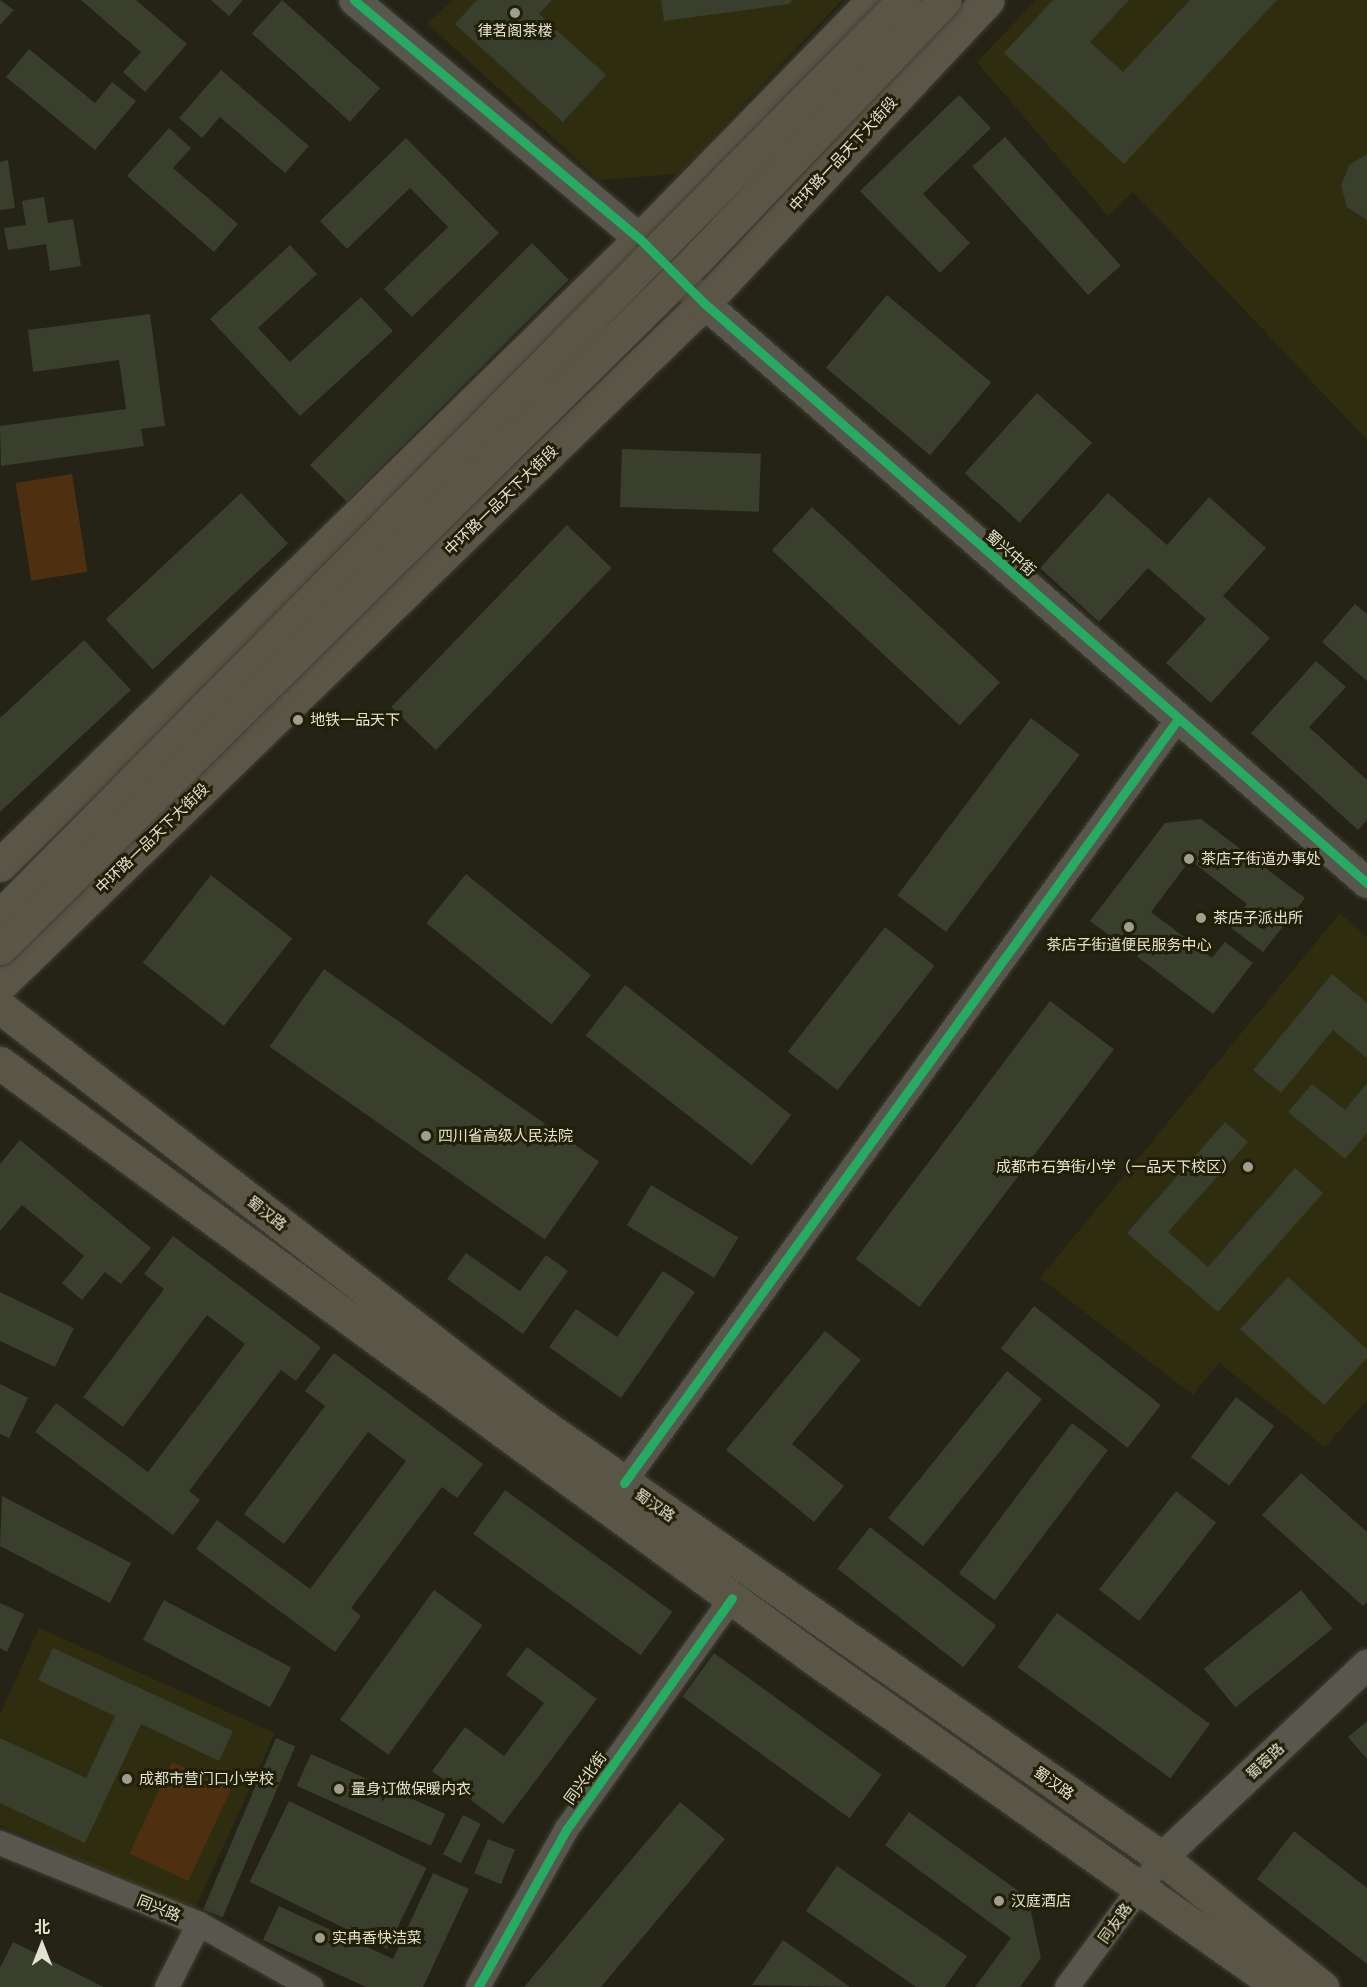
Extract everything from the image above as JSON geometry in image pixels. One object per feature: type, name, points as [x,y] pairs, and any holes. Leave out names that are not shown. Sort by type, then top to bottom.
[{"type":"main road","points":[[0,865],[640,240],[873,0]]},
{"type":"main road","points":[[0,916],[904,0]]},
{"type":"main road","points":[[0,948],[693,263],[944,0]]},
{"type":"main road","name":"中环路一品天下大街段","points":[[0,985],[704,303],[988,0]]},
{"type":"main road","name":"蜀汉路","points":[[0,1007],[531,1417],[1162,1858],[1322,1987]]},
{"type":"main road","name":"蜀汉路","points":[[0,1063],[732,1598],[1280,1987]]},
{"type":"street","name":"蜀兴中街","points":[[354,0],[640,240],[704,303],[1367,883]]},
{"type":"street","points":[[624,1483],[1178,719]]},
{"type":"street","name":"同兴北街","points":[[478,1987],[566,1830],[732,1598]]},
{"type":"street","name":"蜀蓉路","points":[[1162,1858],[1367,1665]]},
{"type":"street","name":"同兴路","points":[[0,1843],[199,1924],[311,1987]]},
{"type":"street","name":"同友路","points":[[1067,1987],[1162,1858]]},
{"type":"street","points":[[167,1987],[199,1924]]},
{"type":"shaded area","points":[[453,0],[842,0],[678,174],[599,180],[427,23]]},
{"type":"shaded area","points":[[1036,0],[1367,0],[1367,440],[1133,192],[1108,216],[977,62]]},
{"type":"shaded area","points":[[72,474],[87,572],[31,581],[16,483]]},
{"type":"shaded area","name":"成都市石笋街小学（一品天下校区）","points":[[1340,913],[1367,937],[1367,1400],[1325,1447],[1219,1363],[1193,1395],[1040,1278]]},
{"type":"shaded area","name":"成都市营门口小学校","points":[[39,1628],[275,1733],[194,1911],[0,1825],[0,1714]]},
{"type":"shaded area","points":[[172,1762],[231,1789],[188,1881],[129,1854]]},
{"type":"building","points":[[0,0],[14,10],[0,25]]},
{"type":"building","points":[[81,0],[136,0],[187,44],[145,92],[123,72],[141,52]]},
{"type":"building","points":[[211,0],[243,0],[229,16]]},
{"type":"building","points":[[282,0],[380,88],[350,122],[252,33]]},
{"type":"building","points":[[477,0],[552,0],[539,14],[606,75],[563,122],[455,24]]},
{"type":"building","points":[[661,0],[793,0],[789,4],[664,21]]},
{"type":"building","points":[[1053,0],[1129,0],[1090,42],[1123,72],[1190,0],[1277,0],[1124,164],[1004,53]]},
{"type":"building","points":[[29,49],[95,103],[112,82],[136,101],[95,150],[6,77]]},
{"type":"building","points":[[221,70],[309,146],[285,173],[220,117],[202,138],[179,118]]},
{"type":"building","points":[[959,95],[991,128],[923,194],[970,243],[940,273],[860,191]]},
{"type":"building","points":[[169,128],[191,148],[173,168],[238,224],[214,252],[127,176]]},
{"type":"building","points":[[1005,137],[1121,266],[1088,295],[972,166]]},
{"type":"building","points":[[406,138],[499,233],[412,317],[384,289],[448,227],[410,188],[347,249],[320,221]]},
{"type":"building","points":[[1367,154],[1367,220],[1347,207],[1341,186],[1349,165]]},
{"type":"building","points":[[8,160],[15,208],[0,210],[0,162]]},
{"type":"building","points":[[44,197],[48,223],[73,219],[81,266],[50,271],[46,244],[8,250],[4,228],[26,225],[22,201]]},
{"type":"building","points":[[532,243],[569,280],[347,502],[310,465]]},
{"type":"building","points":[[290,245],[317,274],[258,328],[290,362],[361,297],[393,331],[300,416],[210,319]]},
{"type":"building","points":[[887,295],[991,382],[930,455],[826,368]]},
{"type":"building","points":[[150,314],[165,426],[141,429],[144,446],[1,466],[0,426],[126,409],[119,360],[33,372],[28,330]]},
{"type":"building","points":[[1037,393],[1092,443],[1020,523],[965,473]]},
{"type":"building","points":[[622,449],[761,454],[759,512],[620,507]]},
{"type":"building","points":[[241,493],[288,543],[153,670],[106,619]]},
{"type":"building","points":[[1108,493],[1167,545],[1209,497],[1266,548],[1223,596],[1270,638],[1211,703],[1166,663],[1206,619],[1148,568],[1099,622],[1040,568]]},
{"type":"building","points":[[812,507],[1000,682],[960,725],[772,550]]},
{"type":"building","points":[[567,525],[612,568],[436,750],[391,707]]},
{"type":"building","points":[[1355,604],[1367,614],[1367,681],[1322,642]]},
{"type":"building","points":[[84,640],[131,690],[0,812],[0,718]]},
{"type":"building","points":[[1316,661],[1346,687],[1309,727],[1367,780],[1367,820],[1358,830],[1251,733]]},
{"type":"building","points":[[1031,718],[1080,755],[946,932],[897,895]]},
{"type":"building","points":[[1201,819],[1305,898],[1263,952],[1230,927],[1247,904],[1190,860],[1151,912],[1212,958],[1225,942],[1253,963],[1213,1014],[1090,921],[1165,823]]},
{"type":"building","points":[[466,874],[591,975],[551,1024],[426,923]]},
{"type":"building","points":[[211,875],[292,938],[224,1026],[143,962]]},
{"type":"building","points":[[885,927],[935,966],[837,1090],[788,1052]]},
{"type":"building","points":[[324,969],[599,1162],[545,1240],[270,1047]]},
{"type":"building","points":[[1332,974],[1367,1003],[1367,1058],[1333,1030],[1281,1093],[1253,1070]]},
{"type":"building","points":[[625,985],[791,1115],[752,1165],[586,1035]]},
{"type":"building","points":[[1050,1001],[1114,1049],[920,1307],[856,1259]]},
{"type":"building","points":[[1367,1083],[1367,1133],[1345,1159],[1288,1112],[1312,1084],[1345,1110]]},
{"type":"building","points":[[1225,1122],[1248,1142],[1168,1232],[1208,1267],[1295,1168],[1323,1193],[1218,1312],[1127,1233]]},
{"type":"building","points":[[20,1140],[151,1248],[121,1284],[105,1272],[82,1300],[62,1283],[84,1256],[22,1205],[0,1231],[0,1164]]},
{"type":"building","points":[[651,1185],[738,1238],[714,1278],[627,1225]]},
{"type":"building","points":[[173,1236],[321,1347],[296,1381],[281,1370],[189,1491],[200,1500],[173,1535],[35,1432],[56,1403],[148,1472],[245,1344],[207,1315],[123,1427],[83,1397],[164,1289],[144,1274]]},
{"type":"building","points":[[466,1253],[520,1291],[546,1255],[568,1271],[523,1334],[447,1279]]},
{"type":"building","points":[[663,1271],[695,1292],[621,1398],[549,1347],[576,1309],[617,1337]]},
{"type":"building","points":[[1288,1277],[1367,1349],[1367,1358],[1324,1405],[1240,1329]]},
{"type":"building","points":[[0,1292],[74,1328],[55,1367],[0,1341]]},
{"type":"building","points":[[1034,1306],[1161,1405],[1128,1448],[1001,1349]]},
{"type":"building","points":[[825,1331],[861,1360],[792,1444],[844,1486],[814,1522],[726,1450]]},
{"type":"building","points":[[334,1353],[483,1464],[457,1498],[442,1487],[351,1608],[361,1616],[335,1652],[196,1549],[217,1520],[310,1589],[406,1461],[368,1432],[284,1544],[244,1514],[325,1406],[305,1391]]},
{"type":"building","points":[[1007,1371],[1042,1399],[923,1546],[888,1518]]},
{"type":"building","points":[[0,1384],[28,1398],[9,1438],[0,1434]]},
{"type":"building","points":[[1236,1397],[1274,1426],[1229,1486],[1191,1457]]},
{"type":"building","points":[[1072,1423],[1108,1450],[995,1600],[959,1573]]},
{"type":"building","points":[[1301,1473],[1367,1532],[1367,1602],[1363,1606],[1262,1515]]},
{"type":"building","points":[[505,1490],[672,1612],[641,1655],[473,1534]]},
{"type":"building","points":[[1176,1491],[1216,1522],[1139,1621],[1099,1590]]},
{"type":"building","points":[[2,1496],[131,1563],[110,1603],[0,1546]]},
{"type":"building","points":[[870,1527],[996,1626],[963,1667],[837,1569]]},
{"type":"building","points":[[434,1590],[483,1625],[388,1755],[340,1719]]},
{"type":"building","points":[[1301,1590],[1332,1629],[1235,1708],[1204,1669]]},
{"type":"building","points":[[164,1600],[291,1668],[270,1707],[143,1640]]},
{"type":"building","points":[[0,1603],[24,1614],[7,1652],[0,1648]]},
{"type":"building","points":[[1057,1613],[1210,1724],[1171,1778],[1018,1667]]},
{"type":"building","points":[[527,1647],[597,1699],[503,1824],[432,1771],[465,1727],[504,1756],[544,1703],[506,1675]]},
{"type":"building","points":[[53,1648],[233,1731],[219,1761],[141,1724],[85,1843],[0,1803],[0,1738],[86,1778],[115,1716],[38,1680]]},
{"type":"building","points":[[714,1653],[881,1775],[850,1818],[682,1697]]},
{"type":"building","points":[[1367,1721],[1367,1759],[1348,1737]]},
{"type":"building","points":[[276,1738],[295,1746],[223,1917],[203,1909]]},
{"type":"building","points":[[311,1754],[445,1814],[431,1846],[297,1786]]},
{"type":"building","points":[[289,1801],[427,1868],[387,1949],[250,1882]]},
{"type":"building","points":[[680,1802],[725,1839],[601,1987],[524,1987]]},
{"type":"building","points":[[909,1812],[1028,1898],[1041,1958],[1020,1987],[975,1987],[1011,1938],[885,1845]]},
{"type":"building","points":[[463,1815],[481,1824],[461,1863],[443,1854]]},
{"type":"building","points":[[1294,1831],[1367,1888],[1367,1964],[1257,1879]]},
{"type":"building","points":[[488,1839],[515,1850],[501,1884],[474,1873]]},
{"type":"building","points":[[837,1866],[967,1956],[945,1987],[916,1987],[806,1911]]},
{"type":"building","points":[[433,1873],[469,1889],[423,1987],[366,1987],[263,1940],[279,1906],[393,1959]]},
{"type":"building","points":[[783,1940],[850,1987],[752,1985]]},
{"type":"building","points":[[13,1942],[104,1987],[0,1987],[0,1968]]},
{"type":"cycle path","points":[[354,0],[640,239],[704,303],[1367,883]]},
{"type":"cycle path","points":[[624,1483],[1178,719]]},
{"type":"cycle path","points":[[478,1987],[566,1830],[732,1598]]},
{"type":"place","name":"律茗阁茶楼","points":[[515,13]]},
{"type":"place","name":"地铁一品天下","points":[[298,720]]},
{"type":"place","name":"茶店子街道办事处","points":[[1189,859]]},
{"type":"place","name":"茶店子派出所","points":[[1201,918]]},
{"type":"place","name":"茶店子街道便民服务中心","points":[[1129,927]]},
{"type":"place","name":"四川省高级人民法院","points":[[426,1136]]},
{"type":"place","name":"成都市石笋街小学（一品天下校区）","points":[[1248,1167]]},
{"type":"place","name":"成都市营门口小学校","points":[[127,1779]]},
{"type":"place","name":"量身订做保暖内衣","points":[[339,1789]]},
{"type":"place","name":"汉庭酒店","points":[[999,1901]]},
{"type":"place","name":"实冉香快洁菜","points":[[320,1938]]}]
